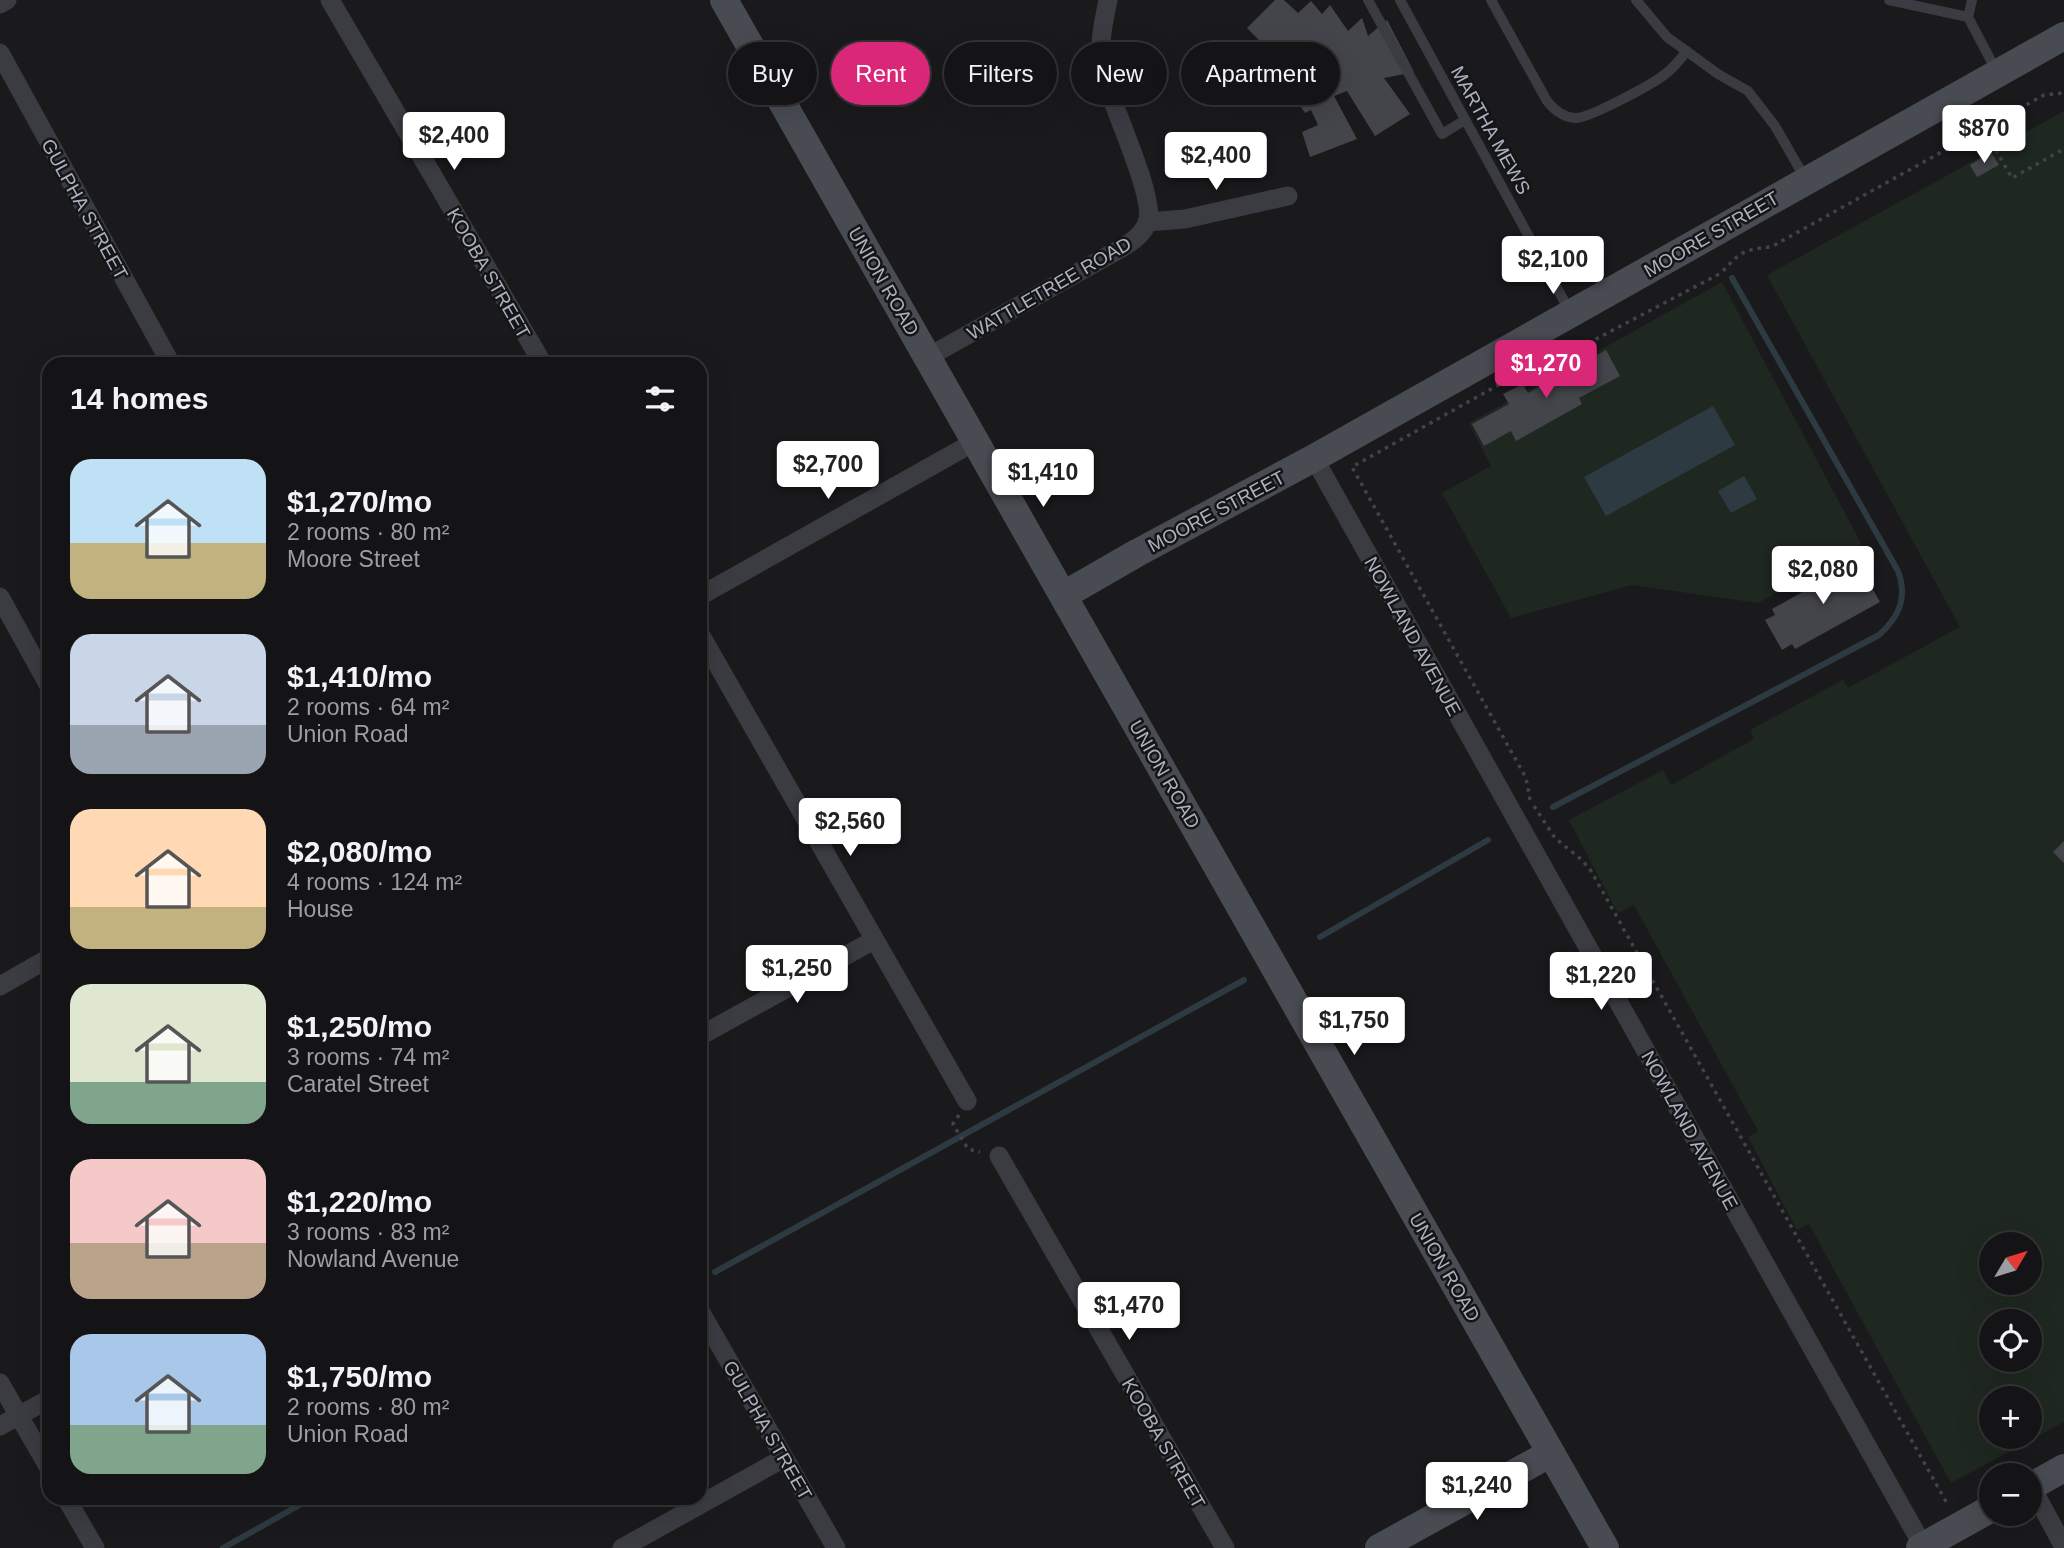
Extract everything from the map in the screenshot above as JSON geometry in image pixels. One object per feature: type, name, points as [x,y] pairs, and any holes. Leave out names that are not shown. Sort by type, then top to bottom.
[{"type":"main road","name":"UNION ROAD","points":[[724,0],[1605,1548]]},
{"type":"main road","name":"MOORE STREET","points":[[1064,595],[1314,458],[2064,36]]},
{"type":"main road","points":[[1379,1548],[1550,1452]]},
{"type":"main road","points":[[2042,1480],[2064,1468]]},
{"type":"main road","points":[[1922,1547],[1979,1515]]},
{"type":"street","points":[[0,4],[7,0]]},
{"type":"street","name":"KOOBA STREET","points":[[330,0],[539,357]]},
{"type":"street","name":"WATTLETREE ROAD","points":[[928,358],[1118,250],[1134,240],[1147,222],[1149,214],[1144,188],[1103,72],[1101,47],[1108,0]]},
{"type":"street","name":"GULPHA STREET","points":[[0,53],[168,357]]},
{"type":"street","points":[[1147,222],[1185,219],[1287,196]]},
{"type":"street","points":[[707,592],[976,442]]},
{"type":"street","name":"NOWLAND AVENUE","points":[[1314,458],[1922,1547]]},
{"type":"street","points":[[0,597],[42,673]]},
{"type":"street","points":[[707,646],[967,1101]]},
{"type":"street","points":[[707,1032],[874,940]]},
{"type":"street","points":[[0,986],[42,962]]},
{"type":"street","name":"KOOBA STREET","points":[[999,1156],[1225,1548]]},
{"type":"street","name":"GULPHA STREET","points":[[707,1323],[836,1548]]},
{"type":"street","points":[[0,1383],[42,1456]]},
{"type":"street","points":[[0,1426],[42,1403]]},
{"type":"street","points":[[707,1501],[784,1458]]},
{"type":"street","points":[[70,1505],[95,1548]]},
{"type":"street","points":[[622,1548],[699,1505]]},
{"type":"street","points":[[2042,1508],[2064,1547]]},
{"type":"lane","points":[[1368,0],[1442,134],[1465,120]]},
{"type":"lane","name":"MARTHA MEWS","points":[[1400,0],[1571,313]]},
{"type":"lane","points":[[1491,0],[1547,102],[1567,116],[1575,118],[1589,115],[1663,76],[1687,51]]},
{"type":"lane","points":[[1636,0],[1667,37],[1718,74],[1748,91],[1775,126],[1806,180]]},
{"type":"lane","points":[[1889,0],[1968,17]]},
{"type":"lane","points":[[1972,0],[1968,17],[1997,73]]},
{"type":"path","points":[[1955,1528],[1950,1508],[1591,871],[1583,860],[1550,832],[1528,797],[1527,778],[1352,467],[1518,374],[1544,367],[1721,273],[1743,252],[1771,247],[2044,95],[2064,93]]},
{"type":"path","points":[[1983,128],[2012,178],[2064,149]]},
{"type":"path","points":[[956,1129],[966,1146]]},
{"type":"shaded area","points":[[2064,111],[2064,1422],[2042,1434],[2042,1386],[1979,1386],[1979,1449],[2014,1449],[1988,1463],[1979,1463],[1979,1468],[1951,1483],[1809,1224],[1797,1230],[1748,1137],[1758,1131],[1634,905],[1618,913],[1569,820],[1663,770],[1671,785],[1754,739],[1750,730],[1843,680],[1848,688],[1960,627],[1767,275]]},
{"type":"shaded area","points":[[1722,282],[1862,545],[1758,603],[1632,585],[1511,618],[1442,493],[1491,466],[1469,423]]},
{"type":"shaded area","points":[[1713,406],[1735,445],[1606,516],[1584,477]]},
{"type":"shaded area","points":[[1744,476],[1757,499],[1731,513],[1718,491]]},
{"type":"building","points":[[1275,0],[1284,0],[1298,13],[1311,1],[1322,14],[1330,5],[1348,31],[1362,18],[1368,36],[1387,20],[1414,72],[1384,78],[1410,114],[1375,136],[1347,91],[1340,94],[1340,42],[1261,42],[1247,28]]},
{"type":"building","points":[[1300,105],[1339,105],[1357,139],[1310,157],[1302,132],[1318,125],[1311,110],[1305,113]]},
{"type":"building","points":[[1991,152],[1999,165],[1977,177],[1970,165]]},
{"type":"building","points":[[1606,350],[1620,376],[1579,398],[1582,404],[1516,441],[1511,431],[1484,446],[1472,424],[1509,404],[1503,394],[1523,384],[1528,393]]},
{"type":"building","points":[[1852,552],[1880,602],[1795,649],[1792,644],[1782,650],[1765,620],[1775,615],[1772,609],[1840,571],[1835,561]]},
{"type":"building","points":[[2064,841],[2064,863],[2053,852]]},
{"type":"waterway","points":[[1553,807],[1879,635],[1892,621],[1900,606],[1902,590],[1898,571],[1732,278]]},
{"type":"waterway","points":[[1320,937],[1488,840]]},
{"type":"waterway","points":[[715,1272],[1244,980]]},
{"type":"waterway","points":[[223,1548],[300,1505]]}]
